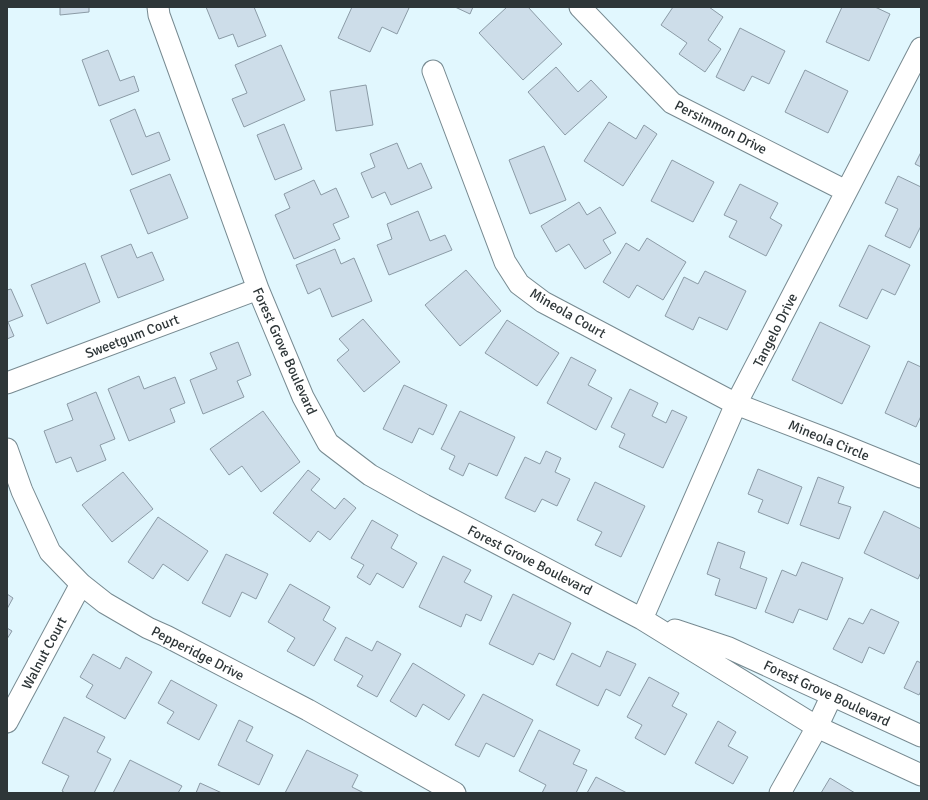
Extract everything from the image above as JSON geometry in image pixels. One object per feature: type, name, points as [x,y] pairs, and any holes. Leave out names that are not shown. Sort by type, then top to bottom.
[{"type":"street","name":"Forest Grove Boulevard","points":[[158,7],[159,15],[258,289],[302,397],[328,443],[370,474],[424,505],[642,619],[817,727],[921,775]]},
{"type":"street","name":"Persimmon Drive","points":[[580,7],[672,103],[846,191]]},
{"type":"street","name":"Tangelo Drive","points":[[642,619],[736,404],[921,48]]},
{"type":"street","name":"Mineola Court","points":[[433,71],[505,262],[519,284],[543,302],[736,404]]},
{"type":"street","name":"Sweetgum Court","points":[[7,383],[258,289]]},
{"type":"street","name":"Mineola Circle","points":[[736,404],[921,477]]},
{"type":"street","name":"Pepperidge Drive","points":[[7,449],[22,490],[50,552],[81,584],[105,603],[148,628],[308,710],[455,793]]},
{"type":"street","name":"Walnut Court","points":[[7,722],[81,584]]},
{"type":"street","name":"Forest Grove Boulevard","points":[[642,619],[729,648],[921,736]]},
{"type":"street","points":[[780,793],[817,727],[832,695]]},
{"type":"building","points":[[60,7],[89,7],[89,12],[60,15]]},
{"type":"building","points":[[206,7],[254,7],[266,36],[238,47],[233,34],[219,39]]},
{"type":"building","points":[[352,7],[409,8],[397,34],[382,27],[370,52],[338,38]]},
{"type":"building","points":[[455,7],[473,7],[470,14]]},
{"type":"building","points":[[507,7],[528,7],[562,44],[523,80],[479,33]]},
{"type":"building","points":[[673,7],[709,7],[723,17],[708,40],[721,49],[705,72],[679,54],[687,43],[661,25]]},
{"type":"building","points":[[842,7],[875,7],[890,14],[869,61],[826,42]]},
{"type":"building","points":[[740,28],[785,51],[769,84],[752,76],[744,91],[716,77]]},
{"type":"building","points":[[281,45],[305,100],[244,127],[232,99],[247,93],[235,65]]},
{"type":"building","points":[[108,50],[120,81],[134,76],[139,91],[99,106],[82,60]]},
{"type":"building","points":[[556,67],[578,92],[591,80],[607,97],[565,135],[528,92]]},
{"type":"building","points":[[805,70],[848,91],[828,133],[785,112]]},
{"type":"building","points":[[366,85],[373,125],[336,131],[330,91]]},
{"type":"building","points":[[135,109],[146,137],[159,132],[170,160],[132,175],[110,120]]},
{"type":"building","points":[[609,122],[636,139],[644,125],[657,134],[623,186],[584,161]]},
{"type":"building","points":[[284,124],[302,169],[275,180],[257,135]]},
{"type":"building","points":[[397,143],[408,169],[421,163],[432,188],[391,205],[385,192],[372,198],[361,173],[375,167],[370,154]]},
{"type":"building","points":[[544,146],[566,200],[530,214],[509,160]]},
{"type":"building","points":[[921,152],[921,167],[915,164]]},
{"type":"building","points":[[672,160],[714,182],[693,222],[651,201]]},
{"type":"building","points":[[170,174],[188,218],[148,234],[130,190]]},
{"type":"building","points":[[898,176],[921,187],[921,226],[910,248],[885,236],[898,209],[885,203]]},
{"type":"building","points":[[314,180],[321,195],[336,188],[349,217],[333,224],[340,239],[294,259],[275,215],[290,208],[284,194]]},
{"type":"building","points":[[740,184],[778,203],[770,218],[782,225],[766,256],[729,237],[737,221],[724,215]]},
{"type":"building","points":[[579,202],[587,215],[600,207],[616,233],[603,240],[611,253],[585,269],[569,244],[556,252],[541,226]]},
{"type":"building","points":[[418,211],[430,241],[445,235],[452,250],[389,275],[377,245],[392,239],[387,224]]},
{"type":"building","points":[[647,238],[686,262],[663,300],[637,285],[629,298],[603,282],[626,243],[639,251]]},
{"type":"building","points":[[131,244],[137,258],[152,252],[164,280],[118,298],[101,256]]},
{"type":"building","points":[[869,245],[910,265],[895,295],[882,289],[867,319],[839,306]]},
{"type":"building","points":[[335,249],[341,264],[354,258],[372,301],[332,317],[320,288],[308,294],[296,265]]},
{"type":"building","points":[[85,263],[100,302],[47,324],[31,285]]},
{"type":"building","points":[[466,270],[501,311],[460,346],[425,305]]},
{"type":"building","points":[[705,271],[746,291],[727,330],[699,317],[693,330],[665,316],[684,277],[698,284]]},
{"type":"building","points":[[11,289],[23,316],[8,322],[14,336],[7,339],[7,290]]},
{"type":"building","points":[[363,319],[400,362],[364,392],[337,360],[349,350],[339,339]]},
{"type":"building","points":[[507,320],[559,353],[537,386],[485,353]]},
{"type":"building","points":[[820,322],[870,346],[842,404],[792,380]]},
{"type":"building","points":[[238,342],[251,375],[237,381],[244,397],[203,414],[190,380],[217,369],[210,353]]},
{"type":"building","points":[[571,357],[596,370],[588,385],[612,398],[596,430],[547,403]]},
{"type":"building","points":[[908,361],[921,367],[921,416],[916,427],[885,413]]},
{"type":"building","points":[[139,376],[144,389],[175,377],[185,403],[170,409],[175,422],[129,441],[108,389]]},
{"type":"building","points":[[404,385],[447,405],[433,435],[419,428],[412,443],[383,429]]},
{"type":"building","points":[[630,389],[658,403],[652,416],[666,423],[672,410],[687,417],[663,468],[619,447],[625,434],[611,427]]},
{"type":"building","points":[[96,392],[115,439],[100,445],[106,460],[77,472],[71,457],[56,463],[44,431],[73,420],[67,404]]},
{"type":"building","points":[[263,411],[300,462],[261,492],[242,466],[229,475],[210,449]]},
{"type":"building","points":[[460,411],[515,437],[497,476],[469,463],[463,476],[449,469],[455,456],[441,449]]},
{"type":"building","points":[[546,451],[561,458],[555,472],[570,479],[557,506],[542,499],[535,512],[505,498],[525,457],[540,464]]},
{"type":"building","points":[[758,469],[802,487],[788,524],[758,512],[763,500],[748,494]]},
{"type":"building","points":[[308,470],[320,479],[311,490],[335,509],[344,498],[356,508],[330,540],[318,531],[310,542],[273,513]]},
{"type":"building","points":[[123,472],[153,509],[112,542],[82,505]]},
{"type":"building","points":[[818,477],[844,487],[838,503],[851,507],[839,539],[800,525]]},
{"type":"building","points":[[595,482],[645,506],[621,557],[595,545],[602,532],[577,520]]},
{"type":"building","points":[[884,511],[921,529],[921,572],[918,579],[864,553]]},
{"type":"building","points":[[158,517],[208,551],[188,581],[163,564],[153,579],[128,562]]},
{"type":"building","points":[[372,520],[398,535],[391,548],[417,563],[403,588],[377,573],[370,585],[357,577],[364,565],[351,558]]},
{"type":"building","points":[[718,542],[745,552],[740,568],[767,578],[756,609],[715,595],[720,579],[707,574]]},
{"type":"building","points":[[226,554],[268,574],[256,599],[242,592],[230,617],[202,603]]},
{"type":"building","points":[[443,556],[471,570],[464,582],[492,596],[481,621],[466,614],[461,627],[419,607]]},
{"type":"building","points":[[802,562],[843,578],[827,620],[799,609],[793,623],[765,612],[782,570],[796,576]]},
{"type":"building","points":[[290,584],[330,607],[323,620],[336,628],[314,666],[287,651],[295,638],[268,622]]},
{"type":"building","points":[[7,594],[13,598],[7,609]]},
{"type":"building","points":[[513,594],[571,623],[554,660],[539,653],[533,665],[489,644]]},
{"type":"building","points":[[871,609],[899,622],[884,654],[869,647],[862,663],[833,649],[849,618],[863,624]]},
{"type":"building","points":[[7,628],[12,631],[7,639]]},
{"type":"building","points":[[346,637],[372,651],[377,641],[401,654],[377,697],[357,686],[363,676],[334,660]]},
{"type":"building","points":[[607,651],[636,664],[620,696],[606,689],[598,706],[556,685],[572,653],[600,667]]},
{"type":"building","points":[[93,654],[120,669],[126,657],[152,672],[125,719],[86,697],[93,685],[80,677]]},
{"type":"building","points":[[917,661],[921,663],[921,691],[919,695],[904,688]]},
{"type":"building","points":[[413,663],[465,695],[449,720],[423,704],[416,717],[390,701]]},
{"type":"building","points":[[649,677],[679,693],[672,706],[687,714],[665,755],[635,738],[642,725],[627,717]]},
{"type":"building","points":[[171,680],[217,705],[199,740],[167,723],[174,712],[158,703]]},
{"type":"building","points":[[483,694],[533,720],[514,757],[486,743],[479,757],[455,745]]},
{"type":"building","points":[[64,717],[105,737],[97,752],[111,759],[94,793],[65,793],[62,791],[69,776],[42,763]]},
{"type":"building","points":[[239,720],[253,727],[246,741],[273,755],[259,785],[218,765]]},
{"type":"building","points":[[718,721],[736,732],[728,746],[748,757],[733,784],[695,763]]},
{"type":"building","points":[[539,730],[580,750],[573,764],[587,770],[576,793],[542,793],[546,785],[519,771]]},
{"type":"building","points":[[307,750],[358,775],[352,787],[364,793],[285,793]]},
{"type":"building","points":[[130,760],[182,786],[178,793],[113,793]]},
{"type":"building","points":[[596,777],[627,793],[587,793]]},
{"type":"building","points":[[830,778],[855,793],[821,793]]},
{"type":"building","points":[[200,783],[222,793],[196,793]]}]
